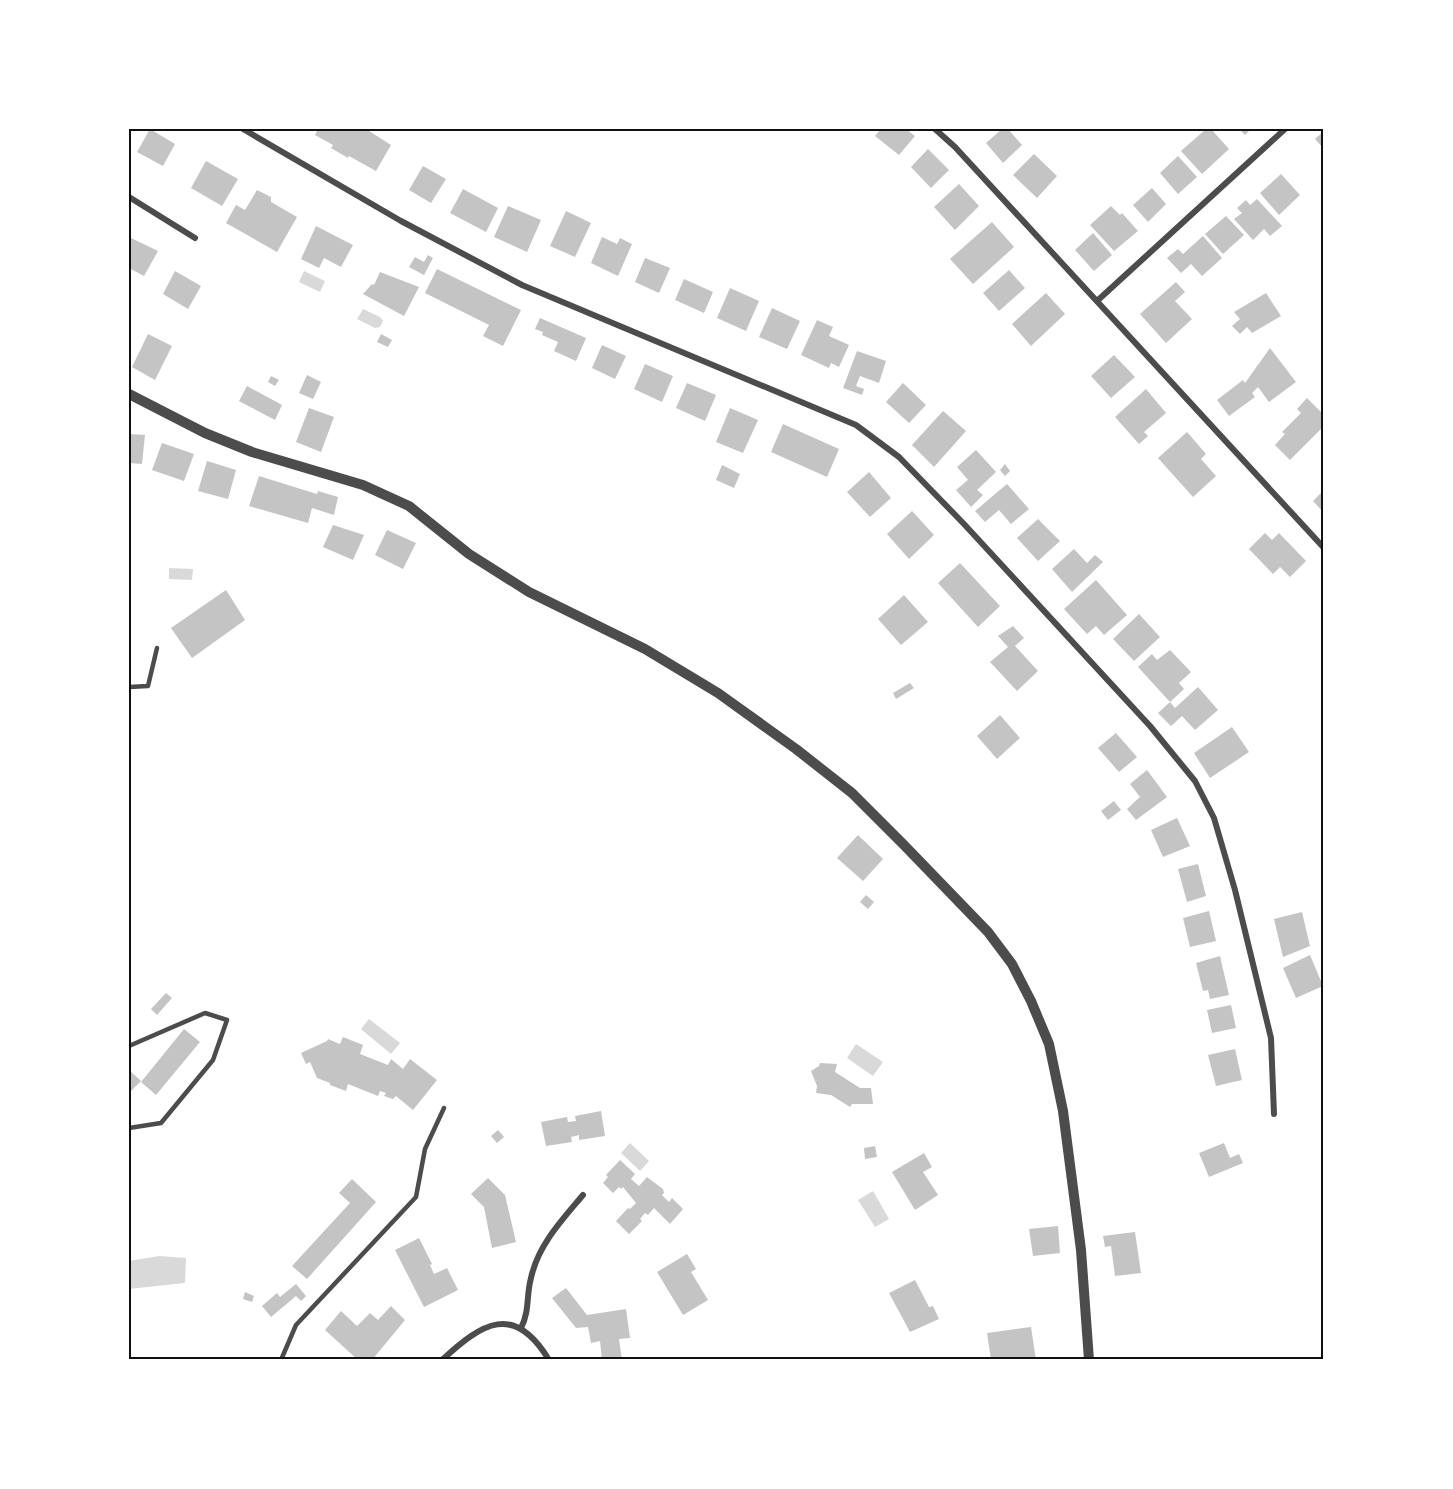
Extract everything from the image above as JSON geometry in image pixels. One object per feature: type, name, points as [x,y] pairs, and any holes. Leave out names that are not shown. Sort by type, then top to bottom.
[{"type":"street","points":[[243,129],[401,221],[522,285],[856,425],[899,457],[964,524],[1150,726],[1195,781],[1214,818],[1235,890],[1271,1038],[1274,1114]]},
{"type":"street","points":[[935,129],[955,147],[1324,548]]},
{"type":"street","points":[[1097,301],[1286,129]]},
{"type":"street","points":[[129,197],[195,238]]},
{"type":"street","points":[[129,394],[205,433],[252,452],[363,485],[409,506],[469,554],[529,592],[645,649],[718,693],[852,793],[904,845],[988,932],[1012,964],[1049,1044],[1062,1111],[1081,1250],[1089,1360]]},
{"type":"street","points":[[521,1328],[527,1316],[530,1279],[537,1261],[547,1240],[583,1195]]},
{"type":"street","points":[[442,1360],[464,1340],[484,1327],[504,1324],[521,1328],[536,1340],[549,1360]]},
{"type":"lane","points":[[129,687],[148,686],[157,648]]},
{"type":"lane","points":[[129,1046],[205,1013],[227,1020],[213,1060],[161,1123],[129,1128]]},
{"type":"lane","points":[[281,1360],[296,1325],[416,1197],[425,1149],[444,1108]]},
{"type":"shaded area","points":[[304,271],[325,281],[320,292],[299,282]]},
{"type":"shaded area","points":[[363,309],[380,317],[383,321],[380,327],[375,328],[357,319]]},
{"type":"shaded area","points":[[169,568],[193,569],[192,580],[169,579]]},
{"type":"shaded area","points":[[369,1019],[400,1043],[391,1054],[361,1029]]},
{"type":"shaded area","points":[[856,1044],[883,1062],[873,1076],[847,1058]]},
{"type":"shaded area","points":[[630,1143],[649,1161],[640,1171],[621,1153]]},
{"type":"shaded area","points":[[873,1191],[889,1219],[875,1227],[858,1200]]},
{"type":"shaded area","points":[[159,1256],[186,1258],[185,1283],[129,1289],[129,1261]]},
{"type":"building","points":[[150,129],[175,144],[163,166],[137,152]]},
{"type":"building","points":[[318,129],[366,129],[391,145],[376,171],[331,148],[333,145],[315,135]]},
{"type":"building","points":[[881,129],[906,129],[915,136],[899,155],[875,136]]},
{"type":"building","points":[[1002,129],[1008,129],[1022,145],[1003,163],[986,143]]},
{"type":"building","points":[[1206,129],[1211,129],[1229,149],[1202,174],[1181,151]]},
{"type":"building","points":[[1239,129],[1251,129],[1245,135]]},
{"type":"building","points":[[1324,131],[1324,149],[1315,139]]},
{"type":"building","points":[[928,149],[949,170],[931,188],[911,167]]},
{"type":"building","points":[[1034,154],[1057,176],[1037,198],[1013,175]]},
{"type":"building","points":[[1178,156],[1197,177],[1178,194],[1160,173]]},
{"type":"building","points":[[206,161],[238,179],[222,206],[191,188]]},
{"type":"building","points":[[423,166],[446,179],[431,203],[409,190]]},
{"type":"building","points":[[1281,174],[1300,195],[1279,215],[1260,193]]},
{"type":"building","points":[[959,184],[979,206],[955,230],[934,207]]},
{"type":"building","points":[[1152,188],[1166,204],[1148,222],[1133,205]]},
{"type":"building","points":[[463,189],[498,208],[486,232],[450,213]]},
{"type":"building","points":[[257,190],[271,197],[271,202],[297,217],[277,252],[226,223],[236,205],[245,210]]},
{"type":"building","points":[[1257,199],[1282,226],[1270,236],[1264,229],[1253,240],[1234,219],[1242,213],[1237,208],[1246,200],[1250,205]]},
{"type":"building","points":[[508,206],[541,220],[527,252],[494,237]]},
{"type":"building","points":[[1111,206],[1120,215],[1122,213],[1138,231],[1114,251],[1090,225]]},
{"type":"building","points":[[566,211],[591,223],[575,257],[550,246]]},
{"type":"building","points":[[1226,216],[1244,235],[1223,254],[1205,234]]},
{"type":"building","points":[[992,222],[1014,247],[973,284],[950,259]]},
{"type":"building","points":[[316,226],[353,245],[341,267],[324,258],[319,268],[301,259]]},
{"type":"building","points":[[1093,233],[1112,255],[1094,271],[1075,250]]},
{"type":"building","points":[[1203,236],[1222,258],[1202,276],[1191,264],[1181,273],[1167,258],[1178,249],[1183,254]]},
{"type":"building","points":[[129,237],[158,251],[144,276],[129,268]]},
{"type":"building","points":[[602,237],[617,244],[620,238],[632,244],[618,276],[591,263]]},
{"type":"building","points":[[428,255],[433,258],[424,275],[409,267],[415,257],[424,262]]},
{"type":"building","points":[[645,258],[670,268],[659,293],[635,282]]},
{"type":"building","points":[[437,269],[521,310],[503,346],[483,336],[489,325],[425,293]]},
{"type":"building","points":[[1009,270],[1025,288],[999,311],[983,293]]},
{"type":"building","points":[[175,271],[201,286],[188,309],[163,294]]},
{"type":"building","points":[[380,272],[419,287],[404,316],[363,294],[372,284],[374,285]]},
{"type":"building","points":[[684,279],[713,292],[704,313],[675,300]]},
{"type":"building","points":[[1176,282],[1185,292],[1175,301],[1192,319],[1166,343],[1140,314]]},
{"type":"building","points":[[730,288],[759,301],[746,331],[717,318]]},
{"type":"building","points":[[1046,293],[1065,314],[1031,346],[1012,324]]},
{"type":"building","points":[[1266,293],[1281,316],[1252,333],[1247,327],[1240,334],[1232,326],[1240,319],[1234,312]]},
{"type":"building","points":[[772,308],[800,321],[787,349],[759,337]]},
{"type":"building","points":[[540,318],[586,338],[576,361],[554,351],[558,342],[535,329]]},
{"type":"building","points":[[817,320],[833,327],[829,336],[849,345],[839,367],[831,363],[829,368],[801,355]]},
{"type":"building","points":[[148,334],[172,346],[155,380],[132,367]]},
{"type":"building","points":[[381,334],[392,340],[388,347],[377,342]]},
{"type":"building","points":[[602,345],[626,356],[615,379],[592,368]]},
{"type":"building","points":[[1270,348],[1296,382],[1269,402],[1258,387],[1252,393],[1255,397],[1229,416],[1217,400],[1243,380],[1245,383]]},
{"type":"building","points":[[857,351],[886,361],[879,383],[860,376],[856,386],[864,389],[862,395],[843,388]]},
{"type":"building","points":[[1114,355],[1135,377],[1111,398],[1091,376]]},
{"type":"building","points":[[645,364],[673,376],[662,402],[634,389]]},
{"type":"building","points":[[307,375],[321,382],[313,399],[299,393]]},
{"type":"building","points":[[271,376],[279,380],[275,386],[268,382]]},
{"type":"building","points":[[687,383],[716,395],[705,421],[676,408]]},
{"type":"building","points":[[903,383],[926,405],[909,423],[886,402]]},
{"type":"building","points":[[247,386],[282,405],[275,420],[239,401]]},
{"type":"building","points":[[1146,389],[1166,413],[1144,432],[1148,436],[1139,444],[1115,417]]},
{"type":"building","points":[[1307,398],[1324,415],[1324,426],[1290,460],[1275,445],[1285,434],[1282,432],[1301,413],[1297,409]]},
{"type":"building","points":[[309,408],[334,417],[321,452],[296,442]]},
{"type":"building","points":[[730,408],[758,420],[743,453],[716,442]]},
{"type":"building","points":[[943,411],[966,431],[934,467],[912,445]]},
{"type":"building","points":[[783,424],[839,449],[827,477],[771,452]]},
{"type":"building","points":[[1187,432],[1206,454],[1201,459],[1216,476],[1193,497],[1158,458]]},
{"type":"building","points":[[129,434],[145,435],[142,464],[129,463]]},
{"type":"building","points":[[162,443],[194,454],[184,481],[152,470]]},
{"type":"building","points":[[976,450],[996,472],[977,490],[983,495],[971,507],[956,490],[968,480],[957,467]]},
{"type":"building","points":[[207,461],[236,470],[228,499],[198,491]]},
{"type":"building","points":[[1005,464],[1010,471],[1005,476],[1000,470]]},
{"type":"building","points":[[722,465],[740,474],[734,488],[716,480]]},
{"type":"building","points":[[869,472],[891,498],[870,517],[847,492]]},
{"type":"building","points":[[259,476],[317,494],[318,491],[338,497],[334,515],[312,508],[308,523],[249,506]]},
{"type":"building","points":[[1007,484],[1029,509],[1011,524],[999,510],[985,522],[975,511]]},
{"type":"building","points":[[1324,490],[1324,513],[1313,501]]},
{"type":"building","points":[[912,511],[934,535],[909,559],[887,534]]},
{"type":"building","points":[[1038,519],[1060,541],[1038,561],[1017,538]]},
{"type":"building","points":[[333,525],[364,535],[353,560],[323,547]]},
{"type":"building","points":[[387,530],[416,543],[403,569],[375,555]]},
{"type":"building","points":[[1265,533],[1272,540],[1279,533],[1306,561],[1290,577],[1280,567],[1273,574],[1249,549]]},
{"type":"building","points":[[1074,549],[1087,563],[1095,555],[1103,562],[1072,592],[1052,569]]},
{"type":"building","points":[[960,563],[1000,606],[978,627],[938,583]]},
{"type":"building","points":[[1096,580],[1127,615],[1104,635],[1096,626],[1087,634],[1064,609]]},
{"type":"building","points":[[226,590],[245,620],[192,658],[171,628]]},
{"type":"building","points":[[904,595],[928,622],[901,645],[878,619]]},
{"type":"building","points":[[1139,614],[1160,637],[1134,661],[1113,639]]},
{"type":"building","points":[[1013,626],[1024,638],[1015,646],[1038,671],[1017,691],[990,662],[1008,647],[998,636]]},
{"type":"building","points":[[1170,650],[1191,672],[1179,683],[1184,689],[1170,702],[1138,667],[1152,654],[1157,660]]},
{"type":"building","points":[[910,683],[914,688],[896,699],[893,693]]},
{"type":"building","points":[[1198,687],[1218,710],[1195,730],[1182,716],[1171,726],[1158,713],[1170,702],[1175,708]]},
{"type":"building","points":[[1000,715],[1020,738],[997,759],[977,736]]},
{"type":"building","points":[[1232,727],[1249,752],[1210,778],[1194,753]]},
{"type":"building","points":[[1116,733],[1137,757],[1119,772],[1098,748]]},
{"type":"building","points":[[1147,770],[1167,797],[1136,820],[1127,809],[1140,797],[1130,784]]},
{"type":"building","points":[[1114,801],[1121,810],[1108,820],[1101,811]]},
{"type":"building","points":[[1177,818],[1190,846],[1163,857],[1151,830]]},
{"type":"building","points":[[858,835],[883,859],[863,881],[837,858]]},
{"type":"building","points":[[1198,864],[1206,896],[1187,902],[1178,869]]},
{"type":"building","points":[[866,895],[874,902],[868,909],[860,902]]},
{"type":"building","points":[[1209,911],[1216,941],[1190,947],[1183,918]]},
{"type":"building","points":[[1302,912],[1310,946],[1283,957],[1274,919]]},
{"type":"building","points":[[1310,955],[1323,986],[1296,998],[1283,968]]},
{"type":"building","points":[[1220,956],[1229,995],[1210,999],[1208,990],[1203,991],[1196,963]]},
{"type":"building","points":[[166,993],[172,998],[157,1015],[151,1009]]},
{"type":"building","points":[[1231,1005],[1236,1028],[1212,1033],[1207,1010]]},
{"type":"building","points":[[184,1029],[200,1042],[156,1095],[141,1082]]},
{"type":"building","points":[[343,1037],[363,1045],[360,1054],[388,1065],[391,1059],[403,1069],[410,1059],[437,1080],[413,1110],[396,1096],[393,1099],[384,1096],[386,1093],[380,1091],[378,1096],[348,1084],[346,1091],[330,1085],[317,1078],[310,1062],[306,1064],[301,1053],[328,1039],[340,1044]]},
{"type":"building","points":[[1235,1049],[1242,1080],[1216,1086],[1208,1055]]},
{"type":"building","points":[[820,1063],[837,1064],[835,1072],[860,1088],[871,1088],[873,1104],[852,1104],[850,1107],[831,1095],[816,1093],[817,1086],[811,1071]]},
{"type":"building","points":[[129,1070],[141,1081],[129,1093]]},
{"type":"building","points":[[601,1111],[605,1136],[579,1140],[579,1135],[571,1137],[572,1142],[546,1146],[541,1122],[567,1117],[568,1122],[576,1121],[575,1116]]},
{"type":"building","points":[[498,1130],[504,1137],[497,1143],[491,1136]]},
{"type":"building","points":[[1224,1143],[1230,1158],[1239,1154],[1243,1163],[1209,1177],[1199,1153]]},
{"type":"building","points":[[875,1146],[877,1157],[865,1159],[864,1148]]},
{"type":"building","points":[[924,1153],[932,1167],[923,1172],[938,1195],[915,1210],[892,1172]]},
{"type":"building","points":[[620,1160],[635,1174],[631,1179],[639,1186],[647,1177],[663,1189],[662,1195],[669,1202],[672,1198],[683,1209],[670,1224],[654,1208],[648,1215],[645,1213],[640,1219],[642,1221],[629,1234],[616,1221],[636,1203],[623,1187],[621,1189],[619,1187],[613,1193],[603,1183],[608,1177],[606,1175]]},
{"type":"building","points":[[488,1178],[505,1195],[516,1242],[492,1248],[484,1207],[471,1194]]},
{"type":"building","points":[[352,1179],[376,1202],[307,1279],[292,1266],[350,1203],[339,1193]]},
{"type":"building","points":[[1058,1226],[1060,1253],[1033,1256],[1029,1229]]},
{"type":"building","points":[[1135,1232],[1141,1273],[1115,1276],[1111,1246],[1105,1247],[1103,1236]]},
{"type":"building","points":[[419,1238],[432,1264],[430,1265],[434,1274],[447,1268],[458,1290],[424,1307],[395,1250]]},
{"type":"building","points":[[687,1254],[696,1269],[691,1272],[708,1300],[683,1315],[657,1272]]},
{"type":"building","points":[[915,1280],[929,1307],[933,1306],[939,1319],[910,1332],[889,1293]]},
{"type":"building","points":[[296,1284],[306,1296],[301,1301],[296,1296],[271,1317],[262,1306],[277,1293],[280,1297]]},
{"type":"building","points":[[566,1288],[587,1315],[626,1309],[630,1338],[619,1339],[622,1360],[602,1360],[600,1341],[591,1343],[588,1327],[576,1328],[552,1298]]},
{"type":"building","points":[[245,1292],[254,1296],[252,1302],[243,1299]]},
{"type":"building","points":[[391,1306],[405,1320],[372,1360],[358,1360],[325,1330],[341,1311],[357,1326],[370,1313],[378,1320]]},
{"type":"building","points":[[1031,1327],[1036,1360],[991,1360],[987,1333]]}]
